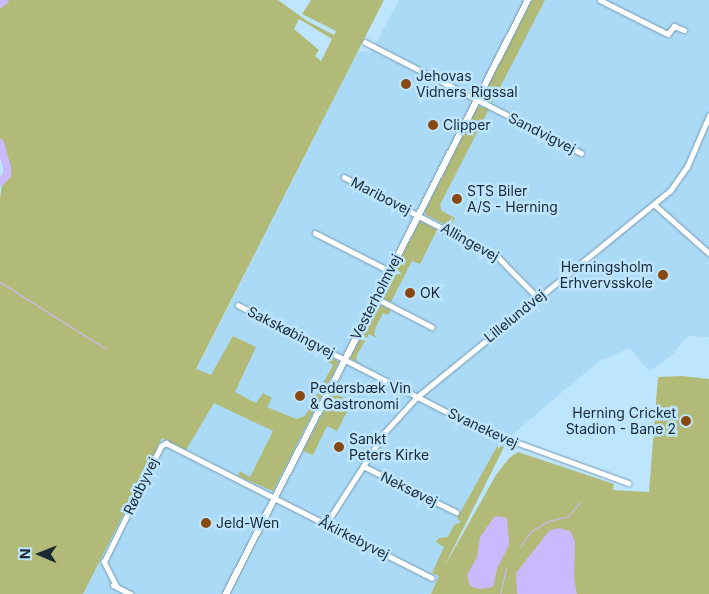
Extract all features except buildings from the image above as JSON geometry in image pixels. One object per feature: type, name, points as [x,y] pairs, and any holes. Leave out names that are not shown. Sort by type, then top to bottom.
[{"type":"street","name":"Vesterholmvej","points":[[226,594],[528,0]]},
{"type":"street","points":[[600,0],[668,34],[674,26],[684,30]]},
{"type":"street","name":"Sandvigvej","points":[[365,42],[581,153]]},
{"type":"street","name":"Lillelundvej","points":[[326,524],[385,432],[418,397],[654,206],[682,175],[709,116]]},
{"type":"street","name":"Maribovej","points":[[344,177],[418,215]]},
{"type":"street","points":[[654,206],[709,253]]},
{"type":"street","name":"Allingevej","points":[[418,215],[498,257],[511,266],[538,298]]},
{"type":"street","points":[[315,233],[390,271]]},
{"type":"street","points":[[376,298],[432,327]]},
{"type":"street","name":"Sakskøbingvej","points":[[238,305],[344,359]]},
{"type":"street","name":"Svanekevej","points":[[344,359],[511,443],[628,483]]},
{"type":"street","name":"Rødbyvej","points":[[131,594],[114,586],[104,562],[161,446],[166,443],[275,498]]},
{"type":"street","name":"Neksøvej","points":[[362,466],[456,512]]},
{"type":"street","name":"Åkirkebyvej","points":[[275,498],[432,578]]},
{"type":"shaded area","points":[[399,0],[709,0],[709,337],[688,336],[670,357],[649,371],[630,348],[599,361],[508,438],[437,572],[440,574],[431,594],[83,594],[358,51],[371,52]]},
{"type":"shaded area","points":[[495,516],[507,518],[509,545],[497,569],[493,587],[480,589],[470,586],[467,575],[477,557],[480,537]]},
{"type":"shaded area","points":[[558,528],[570,531],[575,541],[574,578],[577,594],[517,594],[516,573],[549,531]]},
{"type":"green space","points":[[8,0],[278,0],[307,21],[334,35],[336,31],[302,14],[311,0],[384,0],[196,369],[211,375],[233,336],[256,347],[235,392],[256,403],[263,393],[272,398],[267,407],[296,419],[305,416],[333,365],[328,362],[331,357],[339,362],[273,491],[238,476],[240,471],[250,477],[273,431],[214,403],[186,450],[162,438],[83,594],[0,594],[0,198],[2,185],[10,175],[0,144],[0,7]],"holes":[[[299,19],[332,39],[321,61],[315,56],[319,50],[294,29]]]},
{"type":"green space","points":[[532,0],[545,0],[492,103],[482,98]]},
{"type":"green space","points":[[478,106],[489,109],[440,205],[442,211],[455,218],[450,227],[426,215],[425,211]]},
{"type":"green space","points":[[420,221],[450,236],[436,232],[420,264],[412,261],[391,302],[381,297]]},
{"type":"green space","points":[[379,304],[391,310],[388,315],[383,313],[376,327],[374,334],[377,338],[369,334],[357,355],[356,360],[366,366],[350,358]]},
{"type":"green space","points":[[682,376],[709,379],[709,594],[431,594],[439,576],[432,573],[444,547],[436,542],[439,538],[448,537],[454,525],[461,522],[457,518],[498,445],[504,447],[444,567],[496,475],[509,458],[518,452],[614,484],[613,490],[649,492],[658,377]]},
{"type":"green space","points":[[333,393],[352,402],[337,431],[327,426],[313,455],[303,451]]},
{"type":"waterway","points":[[0,4],[5,0]]},
{"type":"waterway","points":[[0,143],[7,168],[7,175],[0,182]]},
{"type":"waterway","points":[[0,282],[106,349]]},
{"type":"waterway","points":[[520,547],[531,531],[548,521],[568,516],[580,502]]},
{"type":"waterway","points":[[500,594],[506,568]]},
{"type":"place","name":"Jehovas Vidners Rigssal","points":[[406,84]]},
{"type":"place","name":"Clipper","points":[[433,125]]},
{"type":"place","name":"STS Biler A/S - Herning","points":[[457,199]]},
{"type":"place","name":"Herningsholm Erhvervsskole","points":[[663,275]]},
{"type":"place","name":"OK","points":[[410,293]]},
{"type":"place","name":"Pedersbæk Vin & Gastronomi","points":[[300,396]]},
{"type":"place","name":"Herning Cricket Stadion - Bane 2","points":[[686,421]]},
{"type":"place","name":"Sankt Peters Kirke","points":[[339,447]]},
{"type":"place","name":"Jeld-Wen","points":[[206,523]]}]
